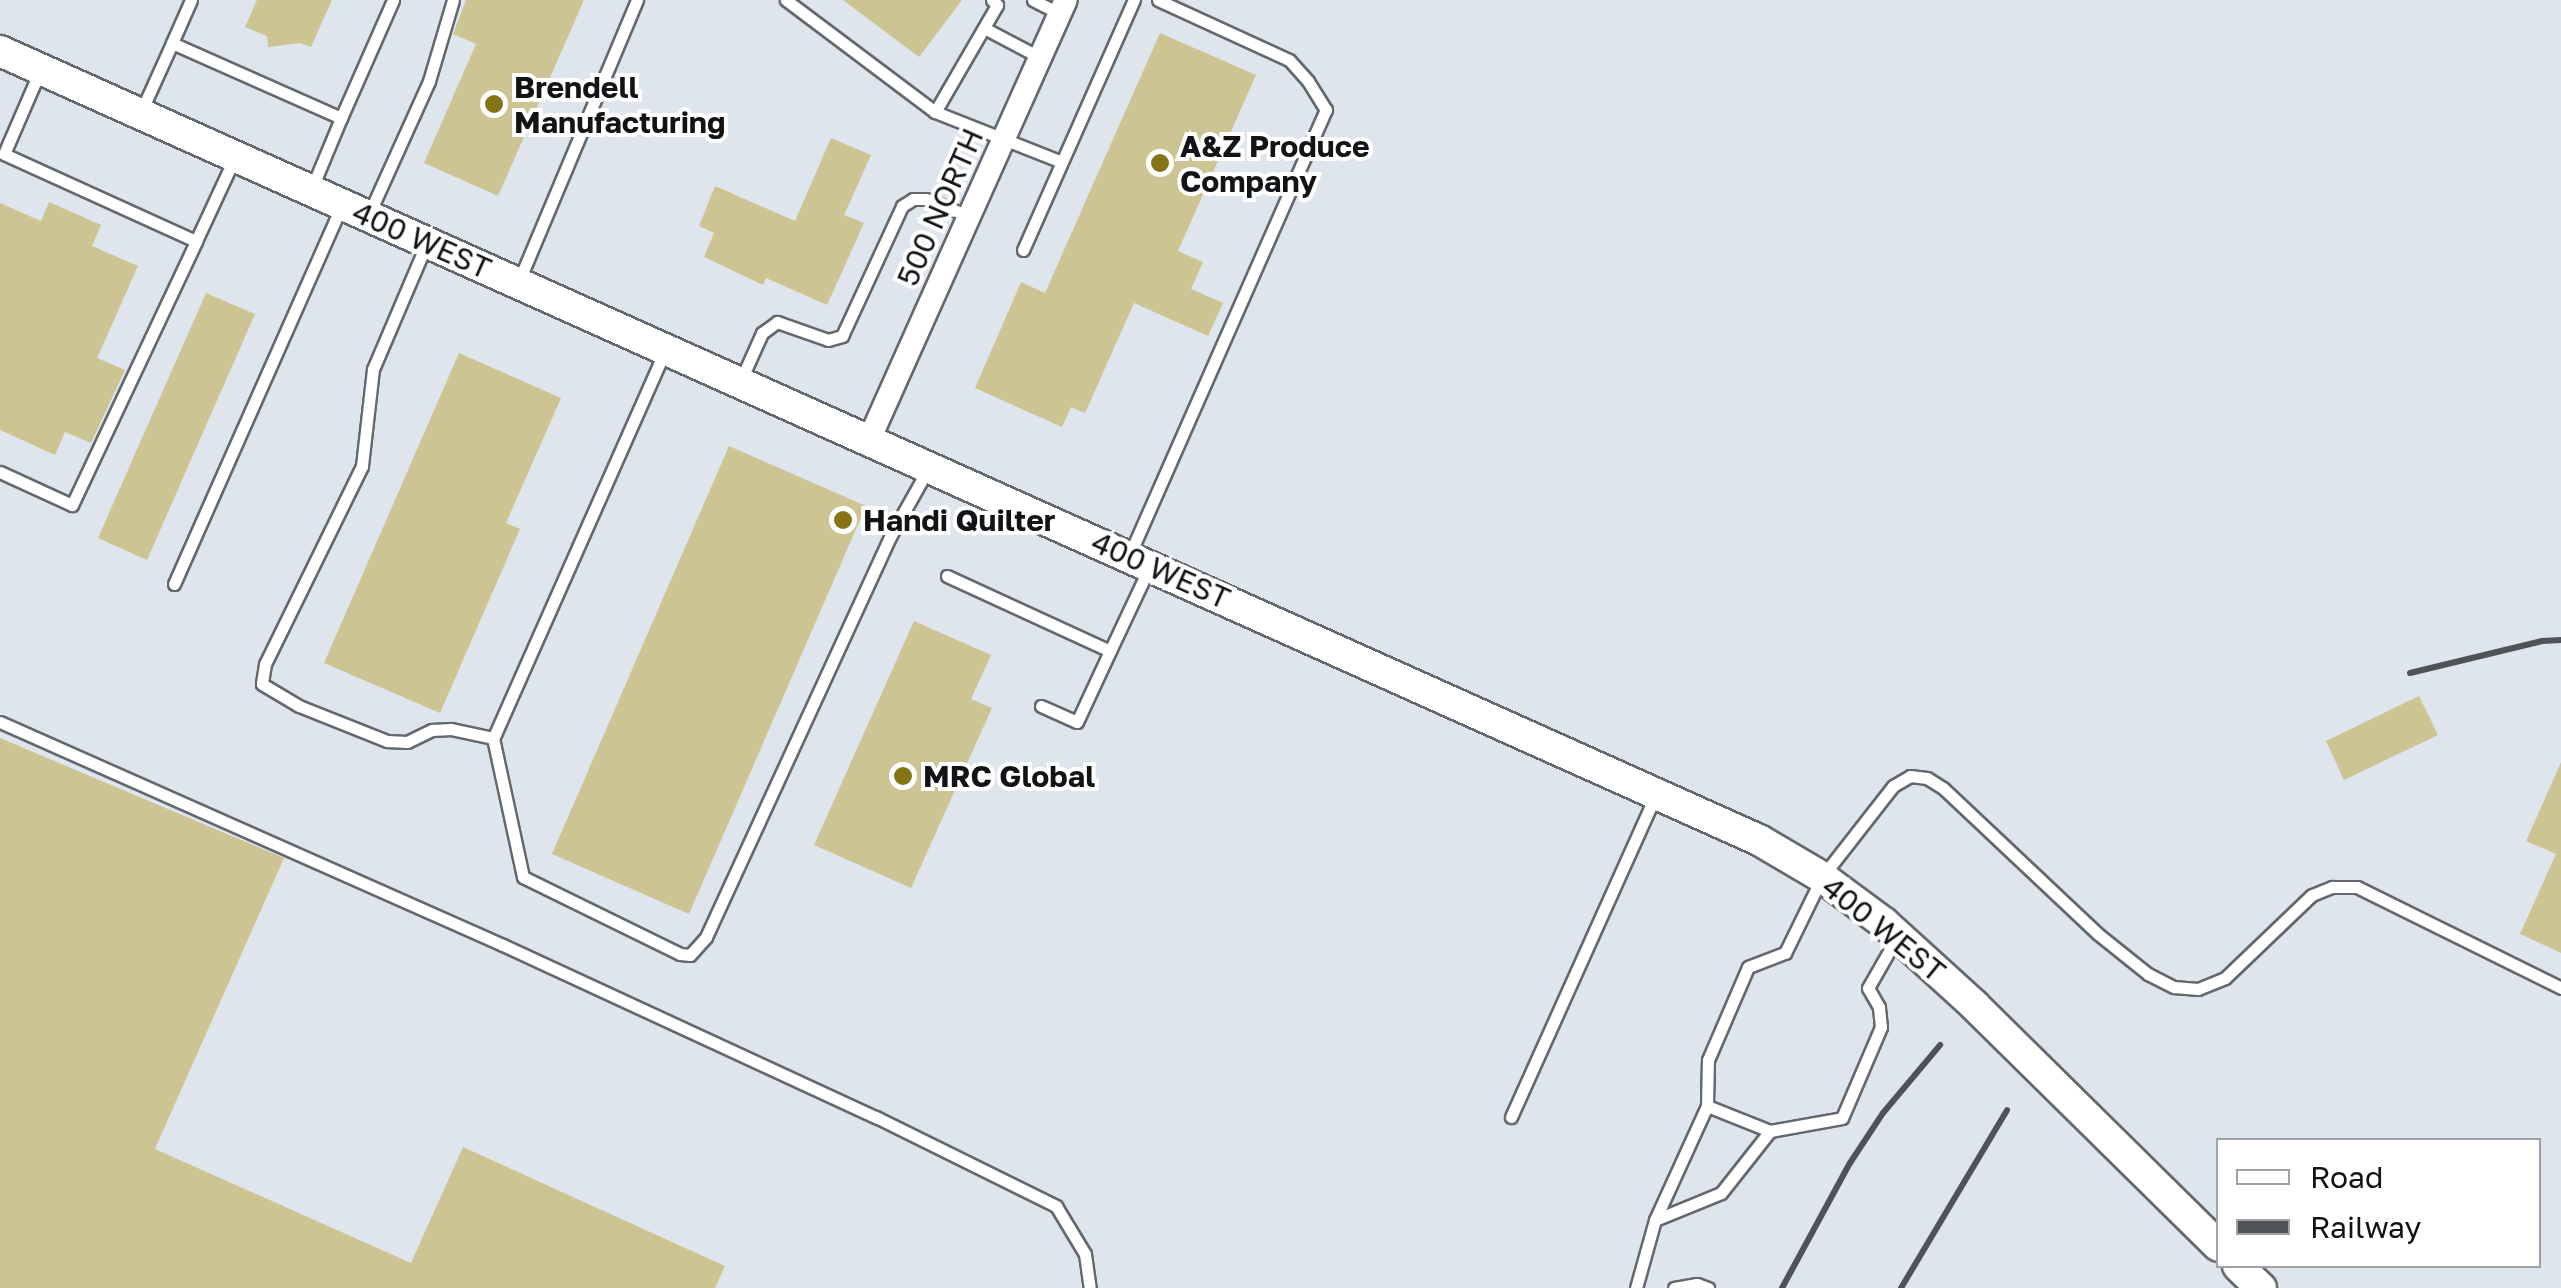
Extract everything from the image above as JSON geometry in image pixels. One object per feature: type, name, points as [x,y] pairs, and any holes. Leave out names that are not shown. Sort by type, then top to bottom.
[{"type":"street","name":"500 NORTH","points":[[869,440],[1063,7]]},
{"type":"street","name":"400 WEST","points":[[0,51],[1759,840],[1822,877],[1898,935],[2216,1244]]},
{"type":"street","points":[[2240,1268],[2261,1288]]},
{"type":"lane","points":[[140,114],[191,0]]},
{"type":"lane","points":[[311,190],[393,0]]},
{"type":"lane","points":[[174,584],[355,210],[429,81],[453,0]]},
{"type":"lane","points":[[518,282],[637,0]]},
{"type":"lane","points":[[786,0],[936,112],[1003,142],[1062,162]]},
{"type":"lane","points":[[1034,0],[1063,7]]},
{"type":"lane","points":[[1023,250],[1134,0]]},
{"type":"lane","points":[[1041,706],[1077,722],[1110,651],[1139,560],[1326,110],[1308,80],[1288,60],[1158,0]]},
{"type":"lane","points":[[936,112],[996,2]]},
{"type":"lane","points":[[984,28],[1040,58]]},
{"type":"lane","points":[[172,43],[341,118]]},
{"type":"lane","points":[[40,69],[2,158],[196,242]]},
{"type":"lane","points":[[0,472],[72,505],[235,156]]},
{"type":"lane","points":[[740,382],[762,332],[777,322],[828,340],[842,336],[902,206],[913,199],[926,199],[969,216]]},
{"type":"lane","points":[[427,242],[373,369],[362,466],[265,664],[262,684],[299,706],[387,741],[406,742],[432,730],[451,729],[492,738]]},
{"type":"lane","points":[[666,349],[492,738],[523,877],[663,946],[690,954],[706,938],[891,535],[930,466]]},
{"type":"lane","points":[[948,576],[1110,651]]},
{"type":"lane","points":[[0,722],[521,954],[1056,1206],[1086,1254],[1090,1288]]},
{"type":"lane","points":[[1636,1288],[1656,1220],[1707,1106],[1708,1060],[1748,967],[1784,954],[1822,877],[1893,786],[1910,776],[1927,778],[1944,788],[2098,934],[2148,974],[2174,987],[2198,989],[2224,978],[2312,895],[2332,887],[2357,887],[2561,988]]},
{"type":"lane","points":[[1511,1117],[1657,791]]},
{"type":"lane","points":[[1707,1106],[1770,1131],[1842,1118],[1882,1027],[1879,1007],[1868,988],[1898,935]]},
{"type":"lane","points":[[1656,1220],[1721,1194],[1770,1131]]},
{"type":"lane","points":[[1674,1288],[1697,1284],[1708,1288]]},
{"type":"building","points":[[257,0],[332,0],[311,47],[300,43],[268,47],[267,36],[245,27]]},
{"type":"building","name":"Brendell Manufacturing","points":[[466,0],[584,0],[498,196],[424,163],[476,44],[453,34]]},
{"type":"building","points":[[843,0],[962,0],[919,57]]},
{"type":"building","name":"A&Z Produce Company","points":[[1160,33],[1256,75],[1178,251],[1203,262],[1191,289],[1223,303],[1208,336],[1134,303],[1085,413],[1071,407],[1062,427],[975,388],[1021,282],[1045,293]]},
{"type":"building","points":[[831,138],[871,155],[844,215],[864,223],[827,305],[766,278],[763,285],[704,257],[714,233],[699,226],[715,186],[795,221]]},
{"type":"building","points":[[49,202],[101,225],[92,246],[138,266],[97,358],[125,370],[91,443],[65,432],[55,455],[0,430],[0,203],[41,221]]},
{"type":"building","points":[[206,293],[255,314],[147,560],[98,538]]},
{"type":"building","points":[[459,353],[561,398],[506,523],[520,529],[440,713],[324,663]]},
{"type":"building","points":[[729,446],[866,506],[689,914],[552,854]]},
{"type":"building","name":"MRC Global","points":[[914,621],[991,655],[971,699],[992,708],[911,888],[814,845]]},
{"type":"building","points":[[2419,696],[2438,735],[2344,780],[2326,741]]},
{"type":"building","points":[[0,738],[284,858],[155,1149],[411,1263],[463,1147],[725,1266],[715,1288],[0,1288]]},
{"type":"building","points":[[2561,762],[2561,953],[2520,934],[2556,854],[2526,841]]},
{"type":"railway","points":[[2410,673],[2542,641],[2561,640]]},
{"type":"railway","points":[[1782,1288],[1850,1163],[1883,1113],[1940,1045]]},
{"type":"railway","points":[[1901,1288],[2007,1110]]},
{"type":"place","name":"Brendell Manufacturing","points":[[494,104]]},
{"type":"place","name":"A&Z Produce Company","points":[[1160,163]]},
{"type":"place","name":"Handi Quilter","points":[[843,520]]},
{"type":"place","name":"MRC Global","points":[[903,776]]}]
